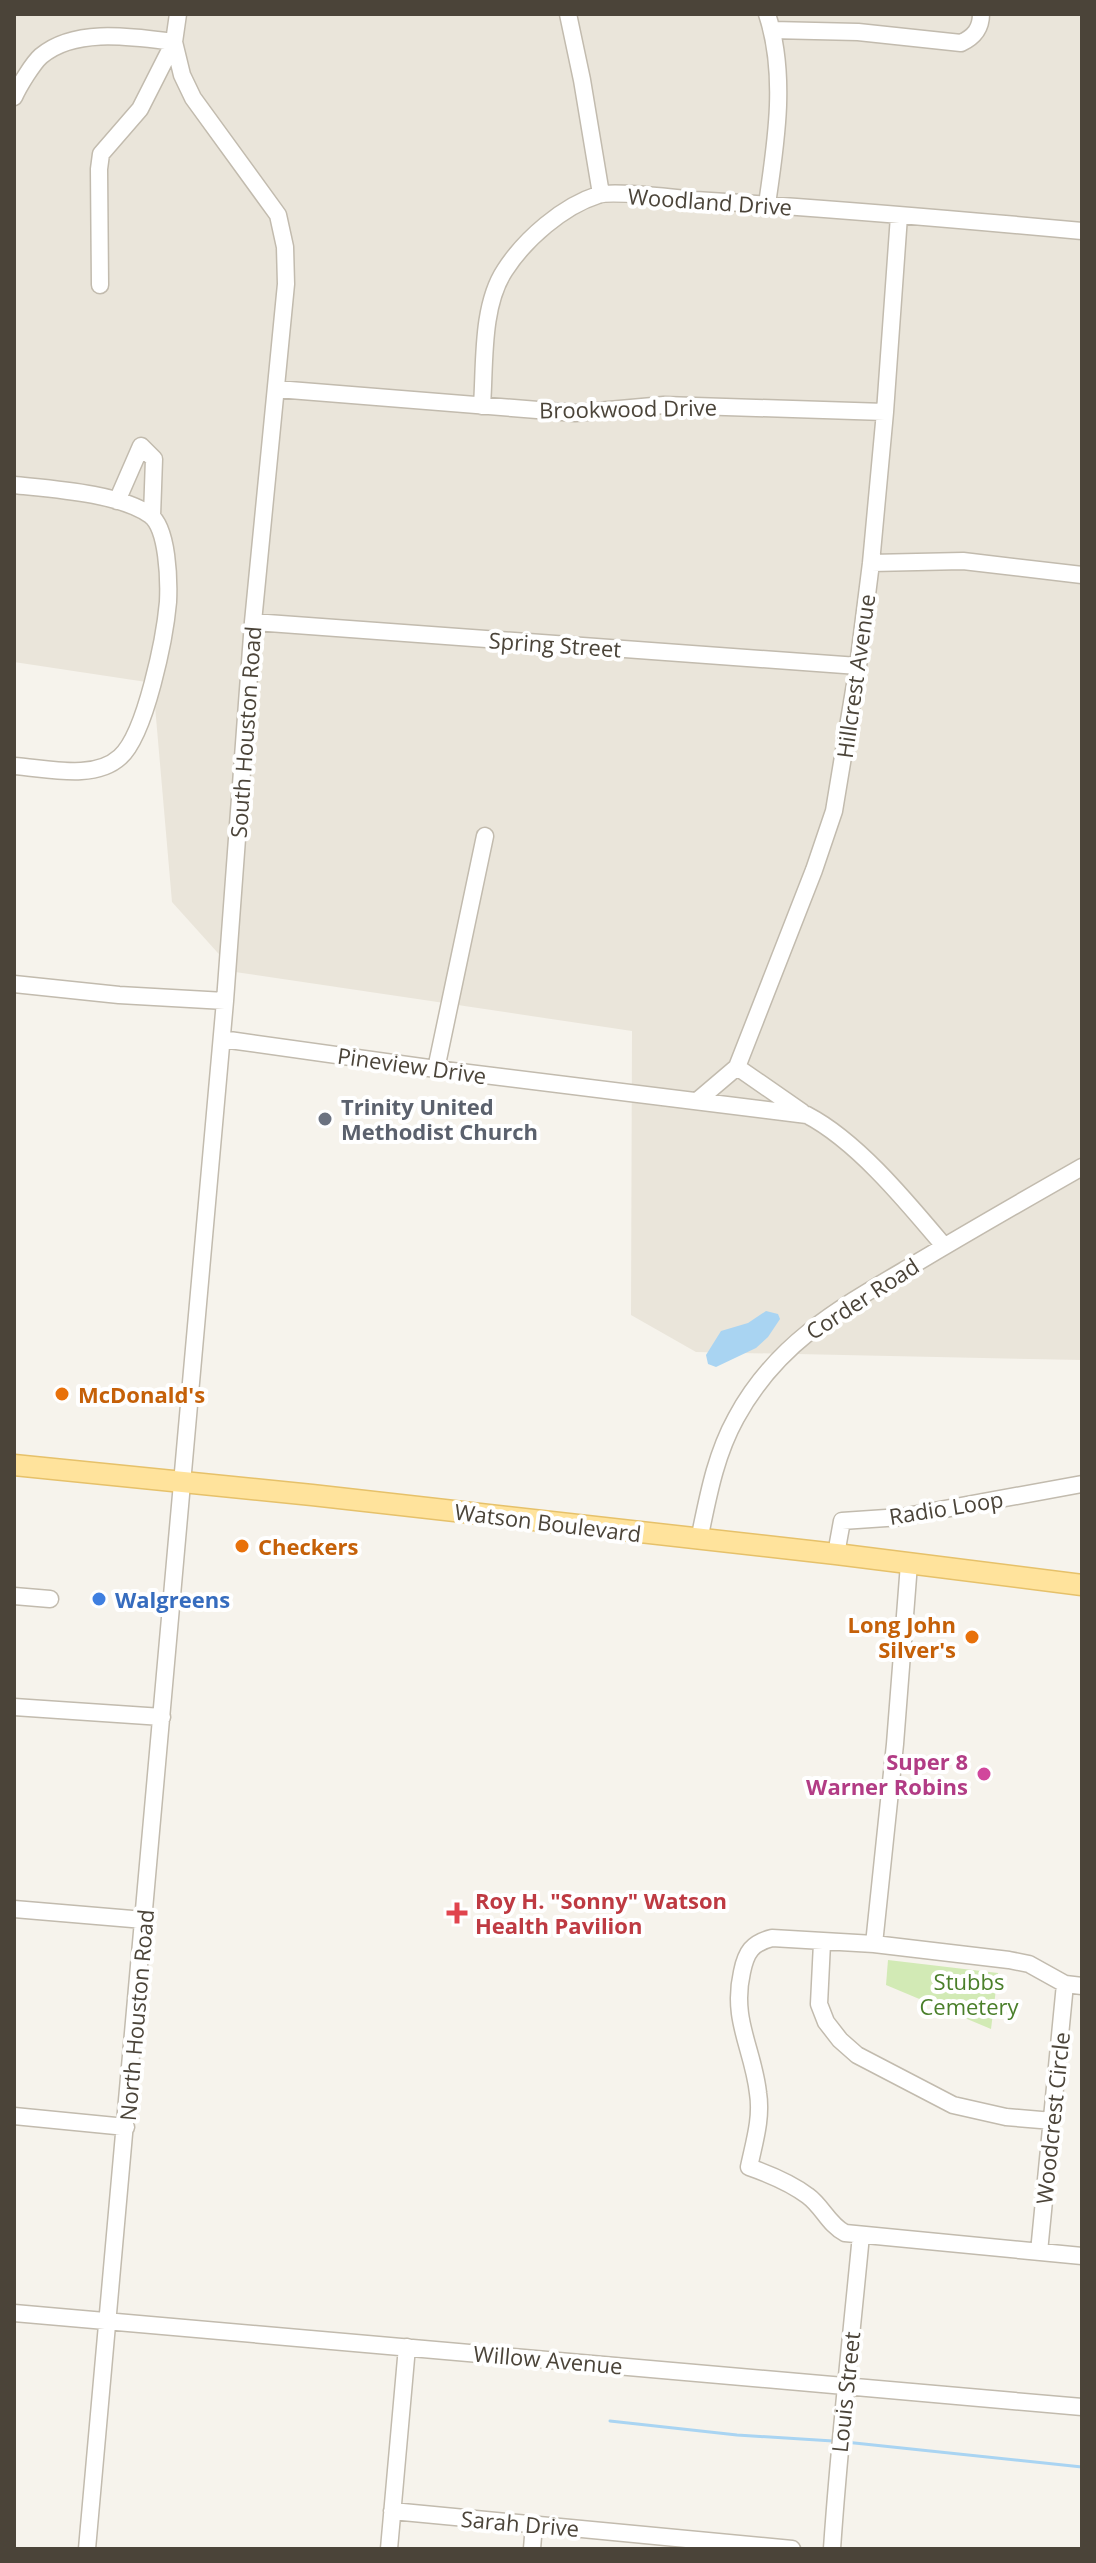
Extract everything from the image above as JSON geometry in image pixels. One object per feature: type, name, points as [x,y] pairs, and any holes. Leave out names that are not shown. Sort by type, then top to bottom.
[{"type":"main road","name":"Watson Boulevard","points":[[14,1465],[836,1554],[1082,1585]]},
{"type":"street","name":"South Houston Road","points":[[178,14],[174,42],[182,75],[193,98],[278,215],[285,247],[286,284],[253,622],[222,1039],[183,1481]]},
{"type":"street","points":[[568,14],[601,194]]},
{"type":"street","points":[[767,204],[777,139],[777,82],[770,22],[961,43],[972,38],[981,24],[981,14]]},
{"type":"street","points":[[14,97],[41,56],[74,39],[102,36],[174,42],[140,109],[101,154],[100,285]]},
{"type":"street","name":"Woodland Drive","points":[[482,406],[485,334],[504,271],[539,230],[570,208],[601,194],[1080,227]]},
{"type":"street","name":"Hillcrest Avenue","points":[[697,1101],[737,1067],[834,811],[871,563],[899,216]]},
{"type":"street","name":"Brookwood Drive","points":[[277,389],[575,413],[664,405],[885,412]]},
{"type":"street","points":[[14,766],[87,771],[104,767],[120,757],[130,744],[147,704],[168,600],[164,537],[152,516],[154,459],[141,446],[117,501]]},
{"type":"street","points":[[14,485],[117,501],[152,516]]},
{"type":"street","points":[[871,563],[963,561],[1082,575]]},
{"type":"street","name":"Spring Street","points":[[253,622],[858,666]]},
{"type":"street","points":[[436,1069],[485,836]]},
{"type":"street","points":[[14,984],[119,995],[225,1001]]},
{"type":"street","name":"Pineview Drive","points":[[222,1039],[807,1115]]},
{"type":"street","points":[[737,1067],[807,1115],[829,1126],[867,1161],[944,1246]]},
{"type":"street","name":"Corder Road","points":[[699,1540],[714,1467],[722,1446],[745,1402],[775,1362],[818,1323],[1082,1167]]},
{"type":"street","name":"North Houston Road","points":[[87,2549],[183,1481]]},
{"type":"street","name":"Radio Loop","points":[[836,1554],[842,1521],[901,1517],[1082,1484]]},
{"type":"street","points":[[874,1944],[895,1744],[909,1564]]},
{"type":"street","points":[[14,1596],[50,1599]]},
{"type":"street","points":[[14,1707],[162,1717]]},
{"type":"street","points":[[14,1909],[144,1920]]},
{"type":"street","name":"Woodcrest Circle","points":[[772,1938],[822,1943],[874,1944],[1029,1964],[1074,1985],[1053,2121],[1039,2252],[845,2233],[836,2229],[809,2196],[749,2167],[760,2112],[758,2090],[738,2012],[738,1988],[743,1963],[757,1942],[772,1938]]},
{"type":"street","points":[[822,1943],[819,2004],[826,2022],[857,2055],[953,2105],[1006,2117],[1053,2121]]},
{"type":"street","points":[[14,2116],[126,2127]]},
{"type":"street","name":"Louis Street","points":[[832,2549],[839,2442],[861,2235]]},
{"type":"street","points":[[1039,2252],[1082,2256]]},
{"type":"street","name":"Willow Avenue","points":[[14,2313],[1082,2407]]},
{"type":"street","points":[[389,2549],[407,2347]]},
{"type":"street","name":"Sarah Drive","points":[[392,2511],[534,2524],[684,2543],[792,2549]]},
{"type":"street","points":[[532,2549],[534,2524]]},
{"type":"shaded area","points":[[14,14],[1082,14],[1082,1360],[696,1352],[631,1315],[632,1031],[235,972],[172,902],[153,683],[14,662]]},
{"type":"green space","name":"Stubbs Cemetery","points":[[888,1960],[998,1973],[991,2029],[886,1985]]},
{"type":"water","points":[[766,1311],[778,1314],[780,1319],[756,1348],[716,1367],[708,1364],[706,1355],[721,1331],[748,1323]]},
{"type":"waterway","points":[[610,2421],[737,2435],[833,2441]]},
{"type":"waterway","points":[[845,2442],[1082,2467]]},
{"type":"place","name":"Trinity United Methodist Church","points":[[325,1119]]},
{"type":"place","name":"McDonald's","points":[[62,1394]]},
{"type":"place","name":"Checkers","points":[[242,1546]]},
{"type":"place","name":"Walgreens","points":[[99,1599]]},
{"type":"place","name":"Long John Silver's","points":[[972,1637]]},
{"type":"place","name":"Super 8 Warner Robins","points":[[984,1774]]},
{"type":"place","name":"Roy H. \"Sonny\" Watson Health Pavilion","points":[[457,1913]]}]
